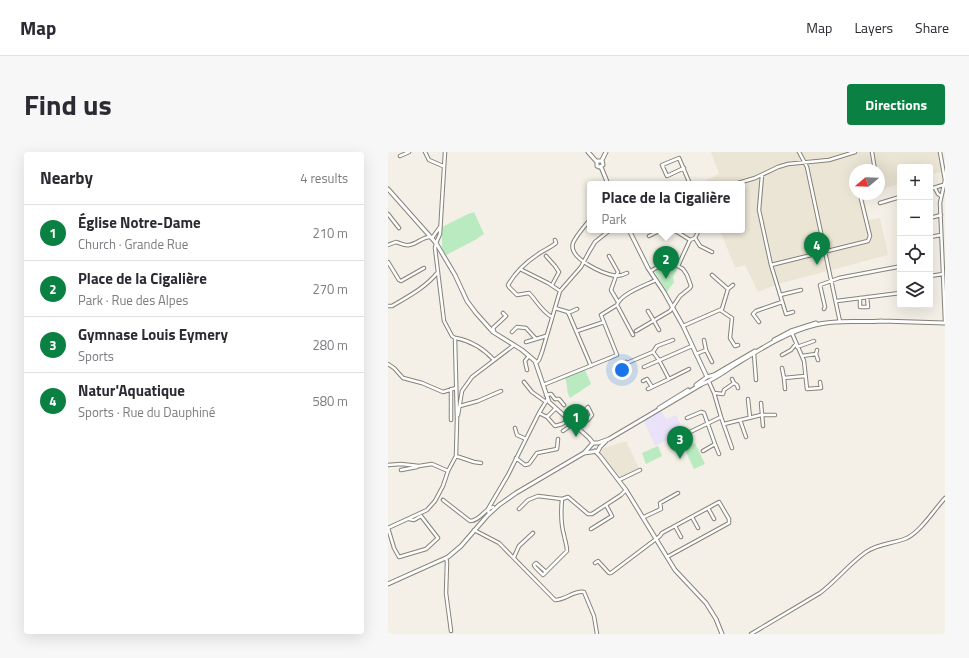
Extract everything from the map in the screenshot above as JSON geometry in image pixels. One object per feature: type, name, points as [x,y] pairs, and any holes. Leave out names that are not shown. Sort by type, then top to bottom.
[{"type":"street","points":[[400,156],[409,152]]},
{"type":"street","points":[[425,152],[429,160],[443,166]]},
{"type":"street","points":[[445,152],[440,234],[436,243],[444,321],[452,336],[487,351],[494,360]]},
{"type":"street","points":[[588,152],[597,162],[597,166],[601,167],[607,181]]},
{"type":"street","points":[[601,167],[606,152]]},
{"type":"street","points":[[799,152],[806,162],[815,198],[840,321]]},
{"type":"street","points":[[744,181],[762,175],[778,167],[829,160],[856,152]]},
{"type":"street","points":[[872,152],[874,164]]},
{"type":"street","points":[[584,453],[594,451],[609,439],[791,332],[819,322],[945,322],[940,215],[941,196],[944,185],[944,170],[940,152]]},
{"type":"street","points":[[684,168],[667,176],[662,165],[679,158],[684,168],[689,181]]},
{"type":"street","points":[[597,162],[599,160],[602,161]]},
{"type":"street","points":[[762,175],[759,210],[771,265],[786,314],[793,312]]},
{"type":"street","points":[[941,196],[935,188],[944,185]]},
{"type":"street","points":[[388,189],[436,243],[455,275],[467,301],[493,332],[537,362],[546,395],[547,401],[490,504],[486,515],[470,521],[443,500]]},
{"type":"street","points":[[880,203],[897,198]]},
{"type":"street","points":[[771,265],[868,241],[870,236],[861,200]]},
{"type":"street","points":[[388,214],[399,228]]},
{"type":"street","points":[[933,217],[940,215]]},
{"type":"street","points":[[587,223],[573,244],[575,252],[583,263],[609,275],[616,276],[627,273]]},
{"type":"street","points":[[388,245],[396,242],[410,245],[421,239],[431,238],[440,227]]},
{"type":"street","points":[[421,239],[424,230]]},
{"type":"street","points":[[537,362],[539,360],[560,291],[575,275],[596,242],[606,233]]},
{"type":"street","points":[[630,233],[639,251],[683,326],[714,393],[732,448]]},
{"type":"street","points":[[649,236],[655,233]]},
{"type":"street","points":[[679,233],[690,240]]},
{"type":"street","points":[[678,266],[690,240],[695,238],[697,233]]},
{"type":"street","points":[[933,236],[942,234]]},
{"type":"street","points":[[695,238],[700,246],[712,252]]},
{"type":"street","points":[[552,317],[539,306],[535,299],[528,293],[517,295],[508,284],[520,269],[538,254],[548,250],[556,243],[555,240]]},
{"type":"street","points":[[546,256],[559,272],[552,285]]},
{"type":"street","points":[[609,256],[618,272],[611,290],[633,335]]},
{"type":"street","points":[[388,262],[401,281],[424,268]]},
{"type":"street","points":[[636,331],[673,309],[680,296],[688,291],[691,286],[687,274],[678,266],[667,262],[651,271]]},
{"type":"street","points":[[824,309],[825,307],[820,285],[832,282],[839,278],[897,267]]},
{"type":"street","points":[[520,269],[552,285],[560,291]]},
{"type":"street","points":[[388,306],[392,306],[423,288],[438,272]]},
{"type":"street","points":[[933,276],[943,274]]},
{"type":"street","points":[[712,275],[728,289]]},
{"type":"street","points":[[543,385],[617,355],[601,315],[626,296],[656,280]]},
{"type":"street","points":[[683,326],[720,310],[723,306],[728,289],[733,285]]},
{"type":"street","points":[[780,296],[801,290]]},
{"type":"street","points":[[836,301],[897,293]]},
{"type":"street","points":[[860,298],[860,308],[868,307],[867,297]]},
{"type":"street","points":[[759,322],[753,314],[756,311],[782,302]]},
{"type":"street","points":[[555,308],[568,314],[577,331],[591,366]]},
{"type":"street","points":[[568,314],[577,309]]},
{"type":"street","points":[[720,310],[732,318],[730,338],[735,346],[738,345]]},
{"type":"street","points":[[648,311],[659,330]]},
{"type":"street","points":[[497,335],[493,328],[506,316],[503,313]]},
{"type":"street","points":[[577,331],[604,322]]},
{"type":"street","points":[[512,332],[517,327],[526,328],[536,339]]},
{"type":"street","points":[[791,332],[802,356],[807,389],[821,388],[820,382]]},
{"type":"street","points":[[708,380],[791,332]]},
{"type":"street","points":[[526,342],[546,336]]},
{"type":"street","points":[[409,519],[414,520],[421,516],[438,538],[426,549],[399,557],[394,548],[388,528],[428,510],[443,486],[448,471],[456,456],[457,417],[455,338]]},
{"type":"street","points":[[626,362],[627,363],[653,352],[657,346],[673,340]]},
{"type":"street","points":[[704,340],[706,350],[712,362]]},
{"type":"street","points":[[782,355],[797,345],[814,341]]},
{"type":"street","points":[[457,417],[462,391],[467,383],[472,377],[514,345]]},
{"type":"street","points":[[644,367],[692,346]]},
{"type":"street","points":[[696,354],[706,350]]},
{"type":"street","points":[[817,350],[816,354],[818,360]]},
{"type":"street","points":[[653,352],[660,360],[669,379]]},
{"type":"street","points":[[754,354],[756,380]]},
{"type":"street","points":[[802,356],[816,354]]},
{"type":"street","points":[[527,370],[525,361],[529,356]]},
{"type":"street","points":[[388,364],[403,378],[422,383],[443,392],[456,388]]},
{"type":"street","points":[[648,389],[689,368]]},
{"type":"street","points":[[782,368],[785,390]]},
{"type":"street","points":[[784,378],[805,376]]},
{"type":"street","points":[[642,381],[646,379],[652,387]]},
{"type":"street","points":[[732,379],[738,388]]},
{"type":"street","points":[[524,382],[532,392],[547,401],[589,438],[594,451],[600,456],[626,490],[678,574],[706,603],[716,619],[722,634]]},
{"type":"street","points":[[714,393],[723,394],[724,390],[734,383]]},
{"type":"street","points":[[451,389],[451,420]]},
{"type":"street","points":[[460,406],[478,401],[501,391]]},
{"type":"street","points":[[546,395],[551,394],[555,399],[559,399],[564,405]]},
{"type":"street","points":[[748,399],[750,418]]},
{"type":"street","points":[[761,403],[763,426]]},
{"type":"street","points":[[539,413],[547,417],[555,426],[562,424],[583,412],[588,407],[592,415],[588,420],[563,431]]},
{"type":"street","points":[[547,417],[555,409]]},
{"type":"street","points":[[687,418],[701,412],[704,413],[719,454]]},
{"type":"street","points":[[724,424],[762,415],[775,415]]},
{"type":"street","points":[[690,432],[721,418]]},
{"type":"street","points":[[740,420],[746,437]]},
{"type":"street","points":[[515,428],[517,435],[526,439]]},
{"type":"street","points":[[516,458],[525,465],[529,464],[537,453],[557,449],[558,439]]},
{"type":"street","points":[[703,451],[715,444]]},
{"type":"street","points":[[592,445],[599,447]]},
{"type":"street","points":[[388,584],[446,558],[461,546],[486,515],[494,508],[584,453],[592,445]]},
{"type":"street","points":[[599,447],[600,456]]},
{"type":"street","points":[[456,456],[481,463]]},
{"type":"street","points":[[388,465],[401,464],[419,466]]},
{"type":"street","points":[[401,470],[432,464],[448,471]]},
{"type":"street","points":[[619,480],[640,470]]},
{"type":"street","points":[[519,509],[528,500],[538,496],[562,499],[568,497],[588,514],[592,514],[621,495],[626,490]]},
{"type":"street","points":[[644,518],[661,509],[660,503],[678,493]]},
{"type":"street","points":[[751,634],[830,586],[873,547],[911,536],[945,498]]},
{"type":"street","points":[[546,572],[536,563],[534,565],[543,575],[546,572],[567,551],[563,534],[562,499]]},
{"type":"street","points":[[595,563],[598,561],[609,573],[611,573],[662,533],[719,502],[729,519],[729,523],[667,557]]},
{"type":"street","points":[[490,504],[494,508]]},
{"type":"street","points":[[591,529],[612,516],[606,505]]},
{"type":"street","points":[[488,509],[494,508]]},
{"type":"street","points":[[708,508],[714,519]]},
{"type":"street","points":[[692,517],[698,528]]},
{"type":"street","points":[[675,526],[681,537]]},
{"type":"street","points":[[474,530],[499,543],[555,600],[563,599],[578,592],[584,592],[594,616],[597,634]]},
{"type":"street","points":[[514,557],[519,546],[533,533]]},
{"type":"street","points":[[446,558],[446,593],[451,632]]},
{"type":"shaded area","points":[[711,152],[938,152],[942,172],[933,174],[933,164],[897,164],[897,185],[885,188],[885,164],[849,164],[849,200],[864,200],[869,220],[880,218],[888,255],[778,284],[758,292],[745,265],[735,268],[721,233],[745,233],[745,181],[704,181],[719,174]]},
{"type":"shaded area","points":[[662,411],[666,419],[676,415],[684,432],[655,446],[644,421]]},
{"type":"shaded area","points":[[626,441],[639,468],[620,477],[609,464],[601,452],[601,449]]},
{"type":"green space","points":[[474,212],[484,234],[446,255],[442,248],[442,227]]},
{"type":"green space","points":[[675,266],[678,268],[673,277],[674,282],[667,292],[655,272],[658,269],[669,275]]},
{"type":"green space","points":[[585,370],[591,384],[570,398],[565,378]]},
{"type":"green space","points":[[695,443],[705,464],[694,469],[684,448]]},
{"type":"green space","points":[[658,446],[662,456],[646,464],[642,453]]},
{"type":"place","name":"Natur'Aquatique","points":[[817,265]]},
{"type":"place","name":"Place de la Cigalière","points":[[666,279]]},
{"type":"place","name":"Église Notre-Dame","points":[[576,437]]},
{"type":"place","name":"Gymnase Louis Eymery","points":[[680,459]]}]
